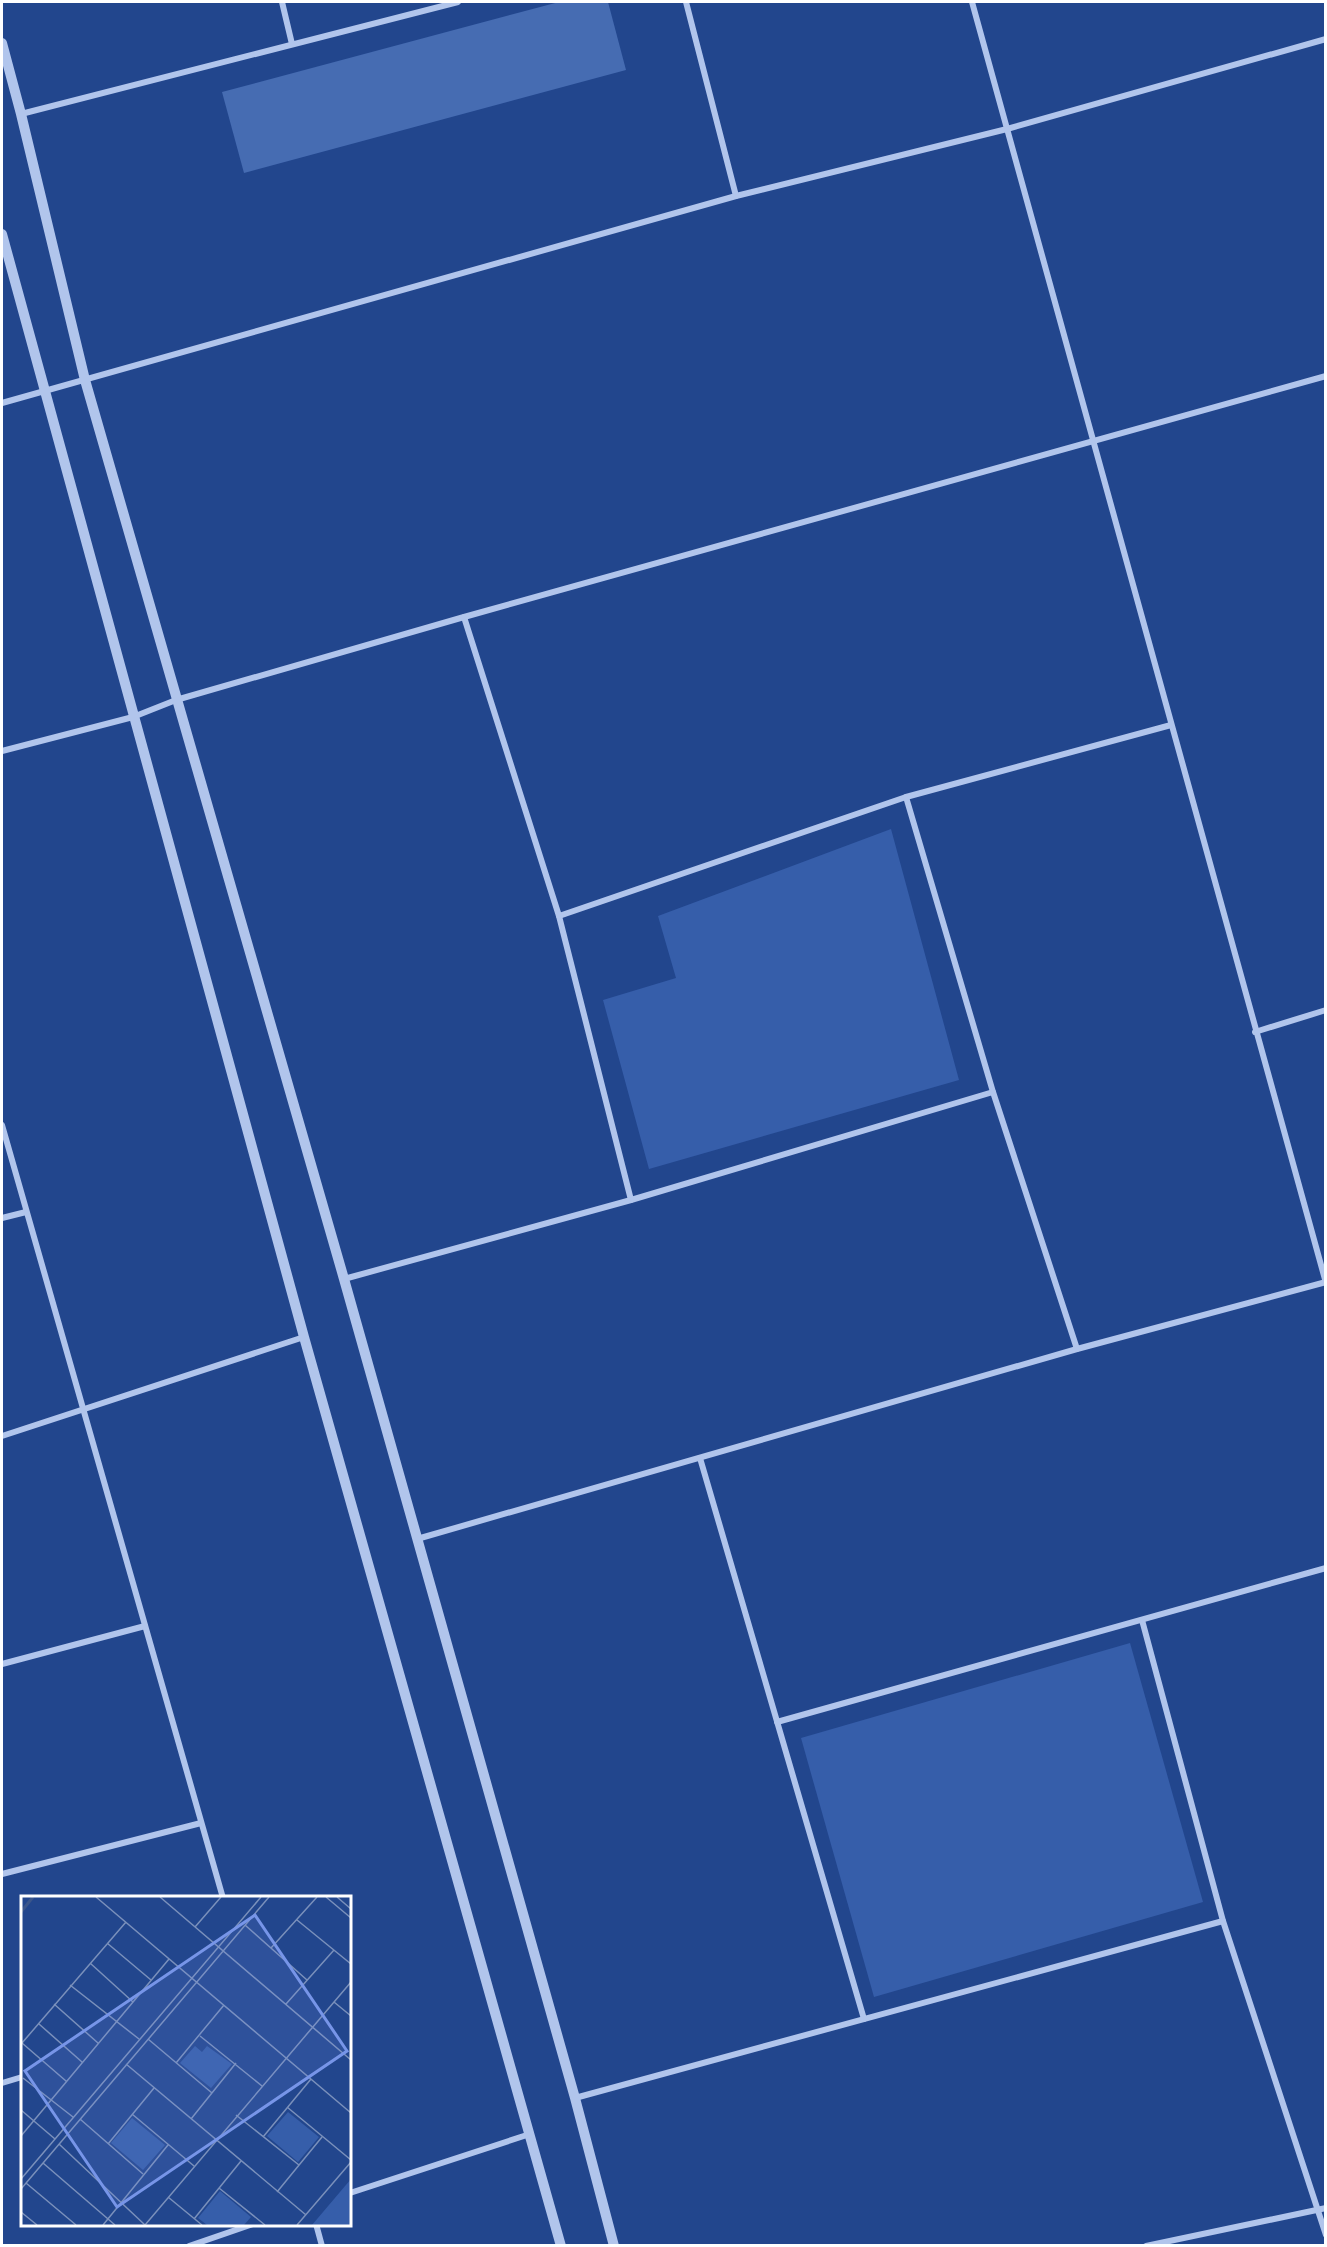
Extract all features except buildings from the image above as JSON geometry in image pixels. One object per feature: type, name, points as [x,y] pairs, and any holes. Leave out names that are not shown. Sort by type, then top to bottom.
[{"type":"street","points":[[282,2],[292,44]]},
{"type":"street","points":[[21,114],[458,2]]},
{"type":"street","points":[[686,2],[736,196]]},
{"type":"street","points":[[416,1539],[1077,1349],[1325,1282],[972,2]]},
{"type":"street","points":[[2,403],[736,196],[1007,129],[1326,39]]},
{"type":"street","points":[[2,43],[86,380],[344,1279],[575,2098],[614,2246]]},
{"type":"street","points":[[2,234],[304,1337],[561,2246]]},
{"type":"street","points":[[2,751],[133,717],[176,700],[464,617],[1326,376]]},
{"type":"street","points":[[464,617],[559,916],[631,1200]]},
{"type":"street","points":[[559,916],[906,797],[1172,725]]},
{"type":"street","points":[[906,797],[993,1092],[1077,1349]]},
{"type":"street","points":[[1255,1032],[1326,1010]]},
{"type":"street","points":[[344,1279],[631,1200],[993,1092]]},
{"type":"street","points":[[2,1125],[222,1896]]},
{"type":"street","points":[[2,1218],[26,1212]]},
{"type":"street","points":[[2,1436],[304,1337]]},
{"type":"street","points":[[700,1458],[864,2019]]},
{"type":"street","points":[[777,1722],[1326,1568]]},
{"type":"street","points":[[1142,1620],[1223,1921],[1326,2235]]},
{"type":"street","points":[[2,1664],[145,1626]]},
{"type":"street","points":[[2,1874],[201,1823]]},
{"type":"street","points":[[575,2098],[1223,1921]]},
{"type":"street","points":[[2,2083],[21,2077]]},
{"type":"street","points":[[351,2193],[530,2134]]},
{"type":"street","points":[[1146,2246],[1326,2208]]},
{"type":"street","points":[[189,2246],[247,2226]]},
{"type":"street","points":[[317,2226],[322,2246]]},
{"type":"shaded area","points":[[891,829],[959,1080],[649,1169],[603,1000],[676,978],[658,916]]},
{"type":"shaded area","points":[[1130,1643],[1203,1902],[874,1997],[801,1738]]}]
